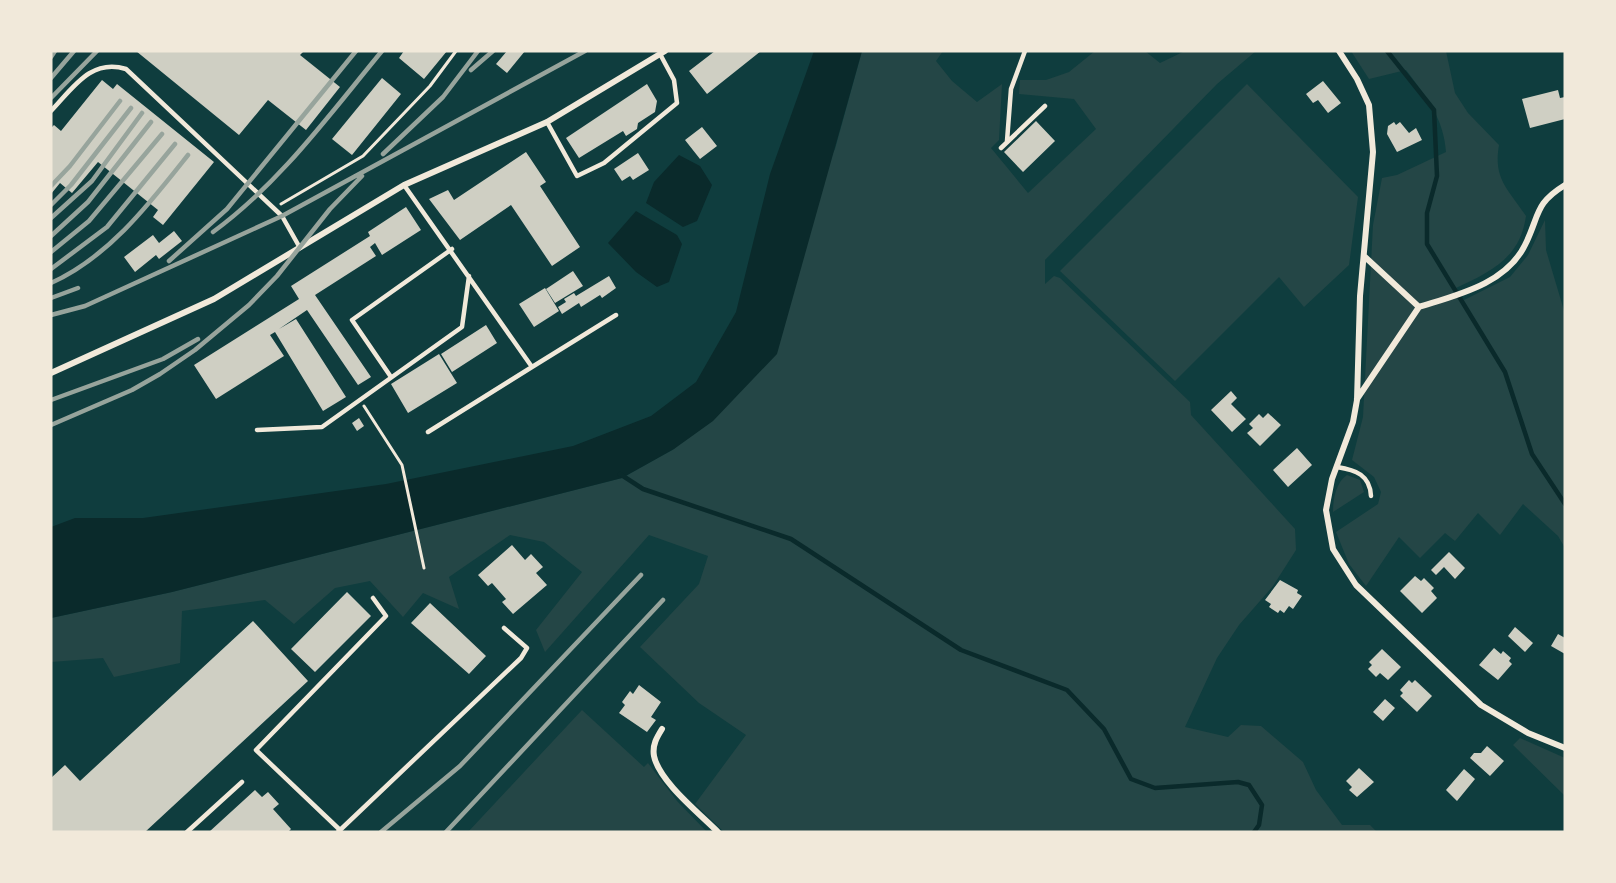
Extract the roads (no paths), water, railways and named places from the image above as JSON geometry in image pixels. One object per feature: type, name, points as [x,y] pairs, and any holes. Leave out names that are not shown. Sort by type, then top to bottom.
[{"type":"street","points":[[1339,51],[1369,105],[1373,127],[1357,400],[1353,422],[1328,497],[1328,529],[1333,549],[1356,585],[1481,705],[1528,733],[1565,748]]},
{"type":"street","points":[[51,373],[214,298],[404,185],[547,122],[662,53]]},
{"type":"street","points":[[1357,400],[1419,307],[1468,291],[1497,276],[1512,264],[1525,246],[1543,200],[1565,185]]},
{"type":"street","points":[[1364,256],[1419,307]]},
{"type":"street","points":[[662,729],[654,743],[654,756],[660,769],[718,832]]},
{"type":"lane","points":[[1007,141],[1011,89],[1025,51]]},
{"type":"lane","points":[[547,122],[577,176],[604,163],[677,103],[674,80],[662,53]]},
{"type":"lane","points":[[51,111],[86,73],[98,67],[114,65],[126,69],[282,216],[300,248]]},
{"type":"lane","points":[[1001,148],[1045,106]]},
{"type":"lane","points":[[404,185],[452,249],[532,367]]},
{"type":"lane","points":[[391,377],[352,320],[452,249]]},
{"type":"lane","points":[[257,430],[322,427],[462,327],[469,276]]},
{"type":"lane","points":[[428,432],[616,315]]},
{"type":"lane","points":[[1337,467],[1356,472],[1366,478],[1370,485],[1371,496]]},
{"type":"lane","points":[[373,598],[386,615],[256,750],[339,831],[521,658],[527,648],[504,628]]},
{"type":"lane","points":[[187,832],[242,782]]},
{"type":"waterway","points":[[1387,51],[1434,110],[1437,176],[1427,213],[1427,244],[1505,372],[1532,454],[1565,504]]},
{"type":"waterway","points":[[620,474],[643,489],[791,539],[961,650],[1067,690],[1104,729],[1131,779],[1155,788],[1238,782],[1249,785],[1262,805],[1259,825],[1254,832]]},
{"type":"railway","points":[[51,57],[55,51]]},
{"type":"railway","points":[[51,78],[74,51]]},
{"type":"railway","points":[[51,98],[97,51]]},
{"type":"railway","points":[[169,261],[227,209],[356,51]]},
{"type":"railway","points":[[213,232],[237,213],[282,170],[382,51]]},
{"type":"railway","points":[[383,154],[443,97],[478,51]]},
{"type":"railway","points":[[471,70],[493,51]]},
{"type":"railway","points":[[51,315],[85,306],[282,216],[585,51]]},
{"type":"railway","points":[[51,186],[70,166],[120,101]]},
{"type":"railway","points":[[51,205],[71,185],[131,108]]},
{"type":"railway","points":[[51,218],[92,181],[142,113]]},
{"type":"railway","points":[[51,236],[88,202],[151,122]]},
{"type":"railway","points":[[51,252],[89,221],[162,134]]},
{"type":"railway","points":[[51,269],[107,227],[175,144]]},
{"type":"railway","points":[[51,283],[92,259],[110,244],[159,192],[188,155]]},
{"type":"railway","points":[[51,425],[132,390],[195,350],[249,305],[277,276],[330,209],[362,176]]},
{"type":"railway","points":[[51,298],[78,288]]},
{"type":"railway","points":[[51,400],[163,359],[198,339]]},
{"type":"railway","points":[[381,832],[460,766],[641,575]]},
{"type":"railway","points":[[446,832],[663,600]]}]
